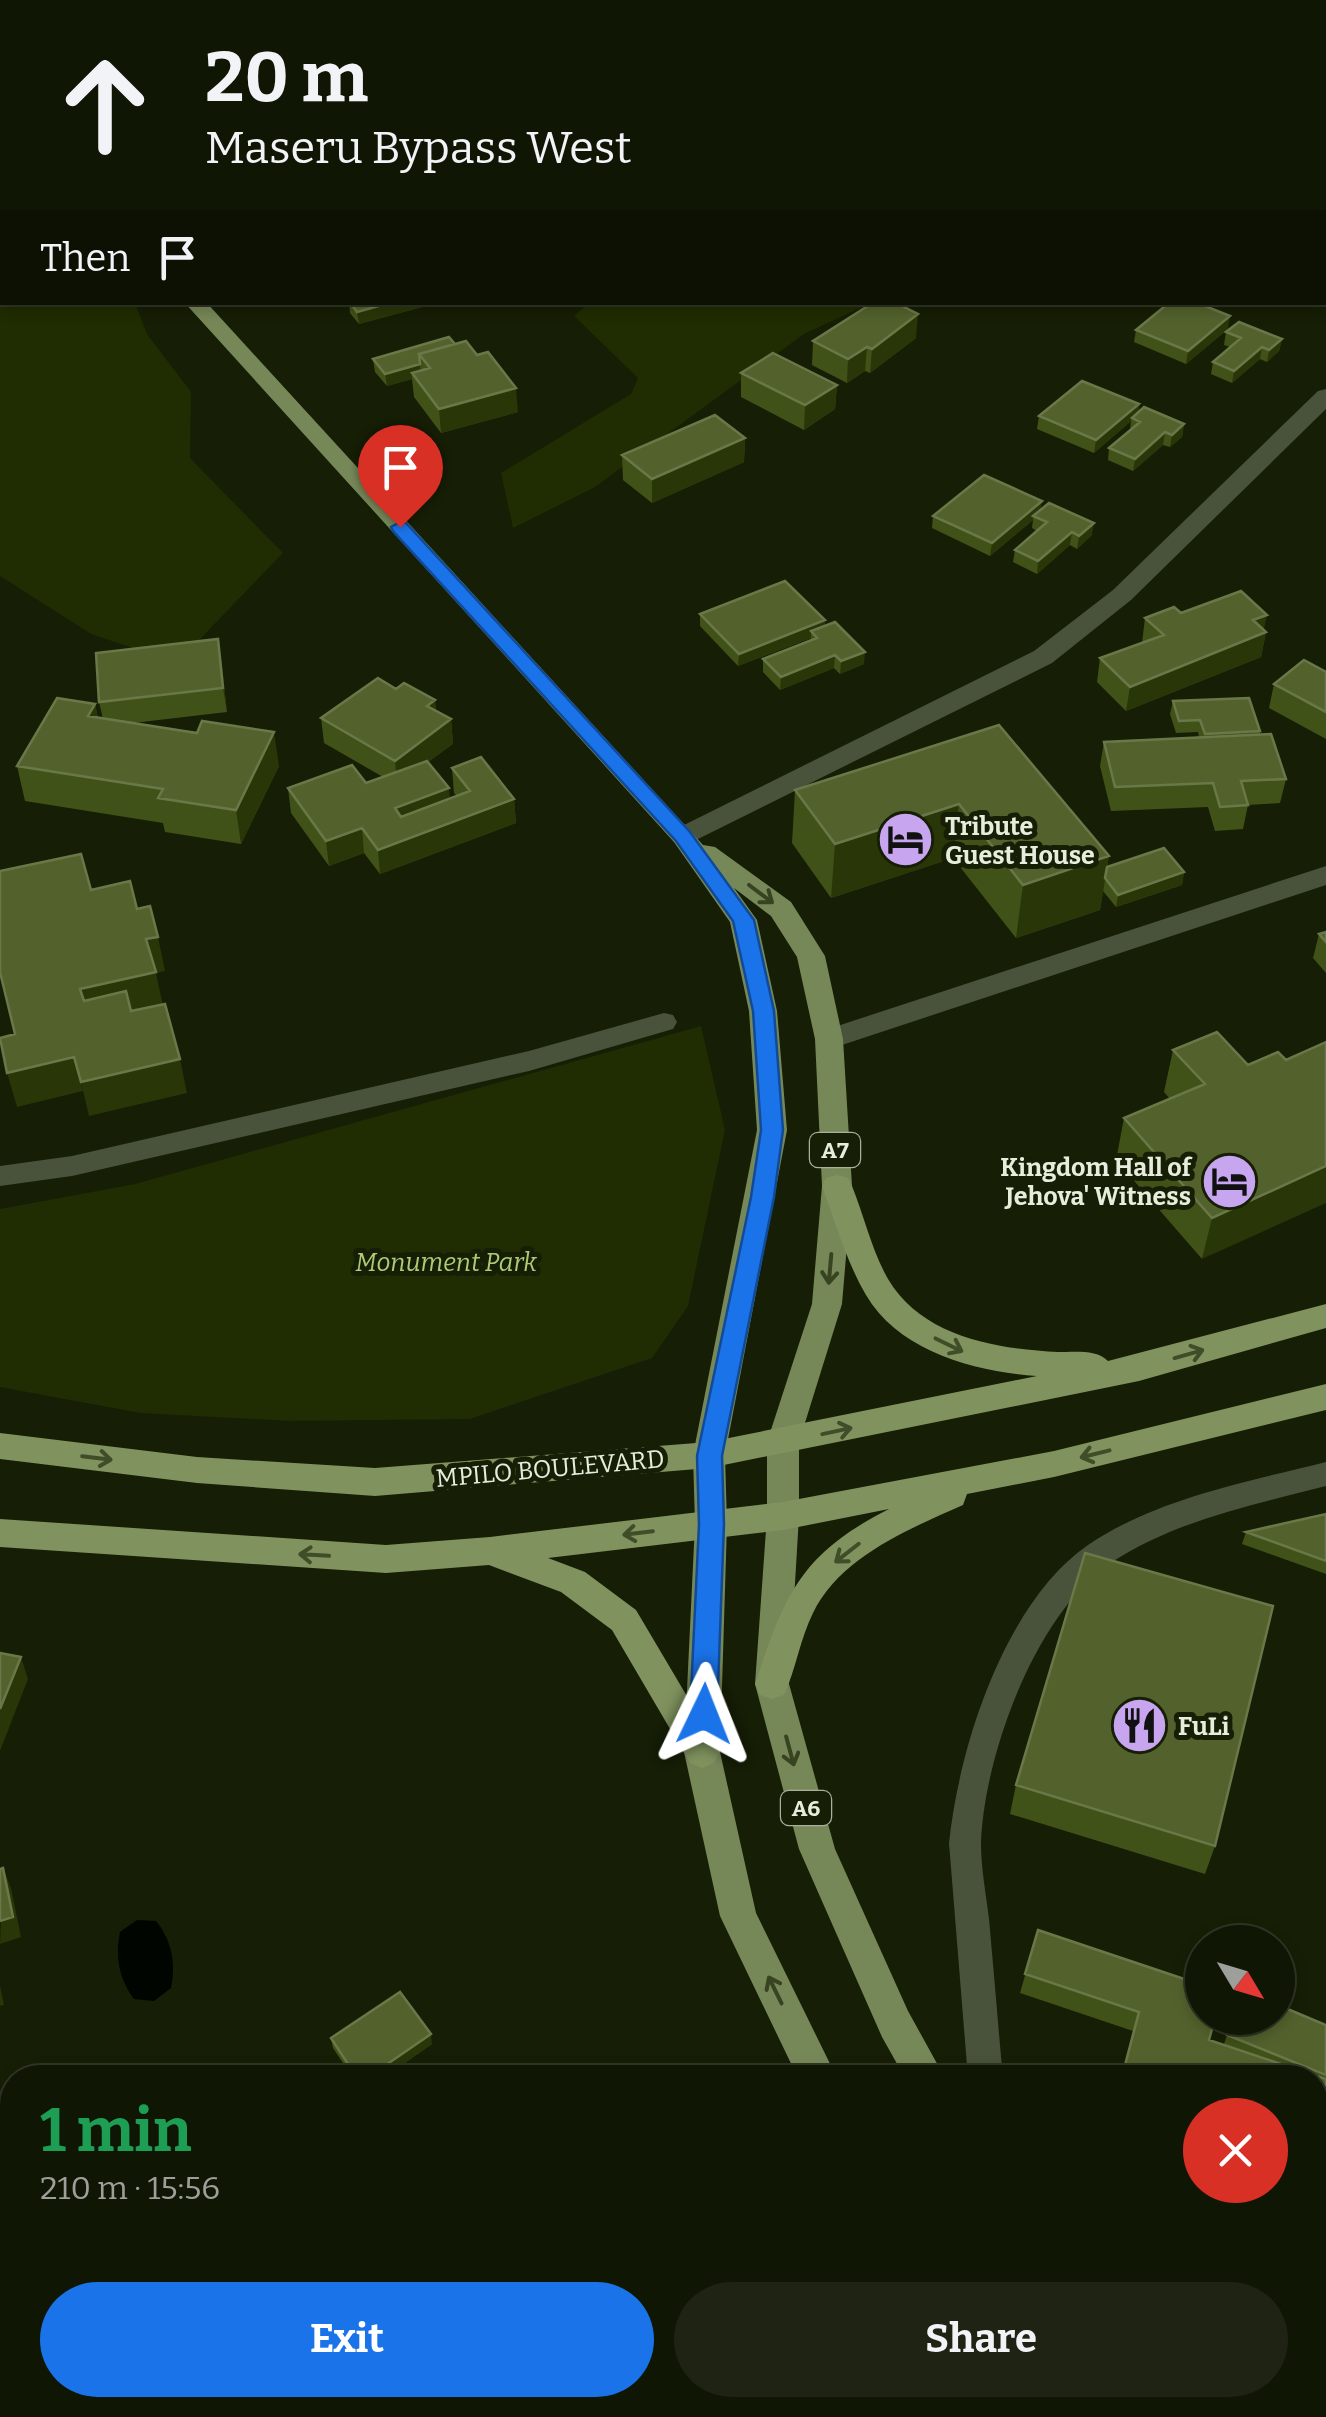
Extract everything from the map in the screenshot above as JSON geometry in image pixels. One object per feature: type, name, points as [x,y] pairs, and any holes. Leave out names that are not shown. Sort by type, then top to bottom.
[{"type":"highway","points":[[837,1186],[877,1286],[898,1312],[924,1332],[988,1360],[1139,1368]]},
{"type":"highway","name":"MPILO BOULEVARD","points":[[0,1446],[197,1470],[374,1482],[710,1456],[1139,1368],[1326,1316]]},
{"type":"highway","points":[[0,1534],[386,1559],[490,1551],[783,1516],[995,1476],[1326,1398]]},
{"type":"highway","points":[[772,1684],[799,1608],[836,1560],[900,1519],[995,1476]]},
{"type":"highway","points":[[490,1551],[573,1582],[610,1606],[624,1620],[702,1752]]},
{"type":"main road","name":"A7","points":[[197,305],[683,836],[744,920],[763,1011],[772,1130],[710,1456],[711,1524]]},
{"type":"main road","name":"A7","points":[[683,836],[781,909],[810,956],[829,1039],[837,1186],[827,1304],[782,1442],[783,1516]]},
{"type":"main road","name":"A6","points":[[783,1516],[772,1684],[816,1849],[895,2024],[919,2065]]},
{"type":"main road","points":[[711,1524],[702,1752],[738,1916],[812,2065]]},
{"type":"street","points":[[683,836],[1043,657],[1122,595],[1320,406]]},
{"type":"street","points":[[829,1039],[1326,875]]},
{"type":"lane","points":[[0,1176],[72,1166],[473,1074],[664,1022]]},
{"type":"lane","points":[[985,2065],[965,1842],[979,1766],[1022,1647],[1045,1606],[1068,1577],[1098,1555],[1164,1519],[1326,1474]]},
{"type":"green space","points":[[0,305],[136,305],[147,334],[191,392],[190,458],[283,553],[177,663],[91,634],[0,576]]},
{"type":"green space","points":[[587,305],[867,305],[804,334],[595,487],[513,528],[501,473],[631,394],[638,378],[574,316]]},
{"type":"green space","name":"Monument Park","points":[[701,1026],[725,1130],[688,1306],[652,1358],[470,1419],[289,1421],[140,1413],[0,1387],[0,1209],[135,1184]]},
{"type":"shaded area","points":[[137,1920],[156,1921],[171,1953],[171,1988],[154,2001],[134,1999],[120,1967],[120,1932]]},
{"type":"building","points":[[352,305],[382,305],[357,312]]},
{"type":"building","points":[[869,305],[900,305],[918,314],[872,349],[867,347],[848,359],[813,341]]},
{"type":"building","points":[[1166,305],[1202,305],[1230,316],[1188,351],[1136,330]]},
{"type":"building","points":[[1239,322],[1282,339],[1269,350],[1262,347],[1234,371],[1213,362],[1241,338],[1226,332]]},
{"type":"building","points":[[449,337],[455,344],[419,354],[420,364],[385,374],[373,359]]},
{"type":"building","points":[[466,341],[477,355],[488,352],[516,388],[439,409],[412,373],[430,368],[419,354]]},
{"type":"building","points":[[773,353],[837,385],[805,405],[741,373]]},
{"type":"building","points":[[1082,381],[1139,404],[1096,440],[1039,416]]},
{"type":"building","points":[[1144,407],[1184,424],[1172,435],[1165,432],[1135,459],[1109,448],[1140,422],[1132,418]]},
{"type":"building","points":[[715,415],[745,438],[652,479],[622,455]]},
{"type":"building","points":[[984,475],[1042,501],[992,543],[933,516]]},
{"type":"building","points":[[1049,503],[1094,523],[1079,536],[1072,532],[1038,561],[1015,550],[1047,522],[1033,516]]},
{"type":"building","points":[[785,581],[825,620],[739,654],[700,614]]},
{"type":"building","points":[[1241,591],[1267,615],[1253,620],[1266,632],[1130,687],[1100,658],[1164,635],[1145,618],[1174,607],[1181,613]]},
{"type":"building","points":[[835,622],[865,652],[841,661],[835,655],[781,677],[763,659],[817,638],[811,631]]},
{"type":"building","points":[[218,639],[223,688],[99,702],[96,653]]},
{"type":"building","points":[[1304,660],[1326,672],[1326,712],[1274,684]]},
{"type":"building","points":[[378,678],[396,689],[404,683],[435,700],[427,706],[451,719],[395,761],[321,718]]},
{"type":"building","points":[[57,698],[95,704],[88,716],[197,733],[202,721],[274,732],[236,810],[158,798],[163,789],[17,766]]},
{"type":"building","points":[[1249,698],[1260,731],[1205,734],[1200,720],[1179,721],[1173,701]]},
{"type":"building","points":[[999,725],[1109,856],[1023,885],[959,804],[835,844],[795,790]]},
{"type":"building","points":[[1271,734],[1286,779],[1241,781],[1248,805],[1220,807],[1213,783],[1115,787],[1104,742]]},
{"type":"building","points":[[481,757],[514,799],[378,850],[362,828],[326,841],[288,788],[352,765],[366,783],[427,761],[449,788],[395,808],[401,817],[470,791],[452,768]]},
{"type":"building","points":[[1164,848],[1184,872],[1118,895],[1105,878],[1107,867]]},
{"type":"building","points":[[81,854],[91,890],[130,881],[137,909],[150,906],[158,937],[146,939],[156,972],[80,989],[84,1001],[126,991],[131,1011],[165,1004],[180,1059],[81,1082],[74,1057],[7,1073],[0,1038],[15,1034],[0,972],[0,871]]},
{"type":"building","name":"Kingdom Hall of Jehova' Witness","points":[[1217,1032],[1248,1065],[1278,1052],[1286,1060],[1326,1042],[1326,1166],[1212,1218],[1124,1118],[1205,1084],[1173,1050]]},
{"type":"building","points":[[1326,1514],[1326,1561],[1246,1532]]},
{"type":"building","name":"FuLi","points":[[1085,1553],[1273,1606],[1215,1846],[1016,1785]]},
{"type":"building","points":[[0,1653],[21,1657],[0,1709]]},
{"type":"building","points":[[3,1868],[13,1917],[0,1921],[0,1869]]},
{"type":"building","points":[[1038,1930],[1185,1979],[1185,2035],[1210,2035],[1209,2040],[1284,2065],[1125,2065],[1139,2012],[1025,1974]]},
{"type":"building","points":[[400,1992],[431,2034],[386,2065],[349,2065],[331,2038]]},
{"type":"building","points":[[1295,2012],[1326,2025],[1326,2065],[1301,2065],[1227,2035],[1295,2035]]},
{"type":"place","name":"Tribute Guest House","points":[[906,840]]},
{"type":"place","name":"Kingdom Hall of Jehova' Witness","points":[[1230,1181]]},
{"type":"place","name":"FuLi","points":[[1139,1726]]},
{"type":"route","points":[[400,527],[683,836],[744,920],[763,1011],[772,1130],[710,1456],[704,1714]]}]
